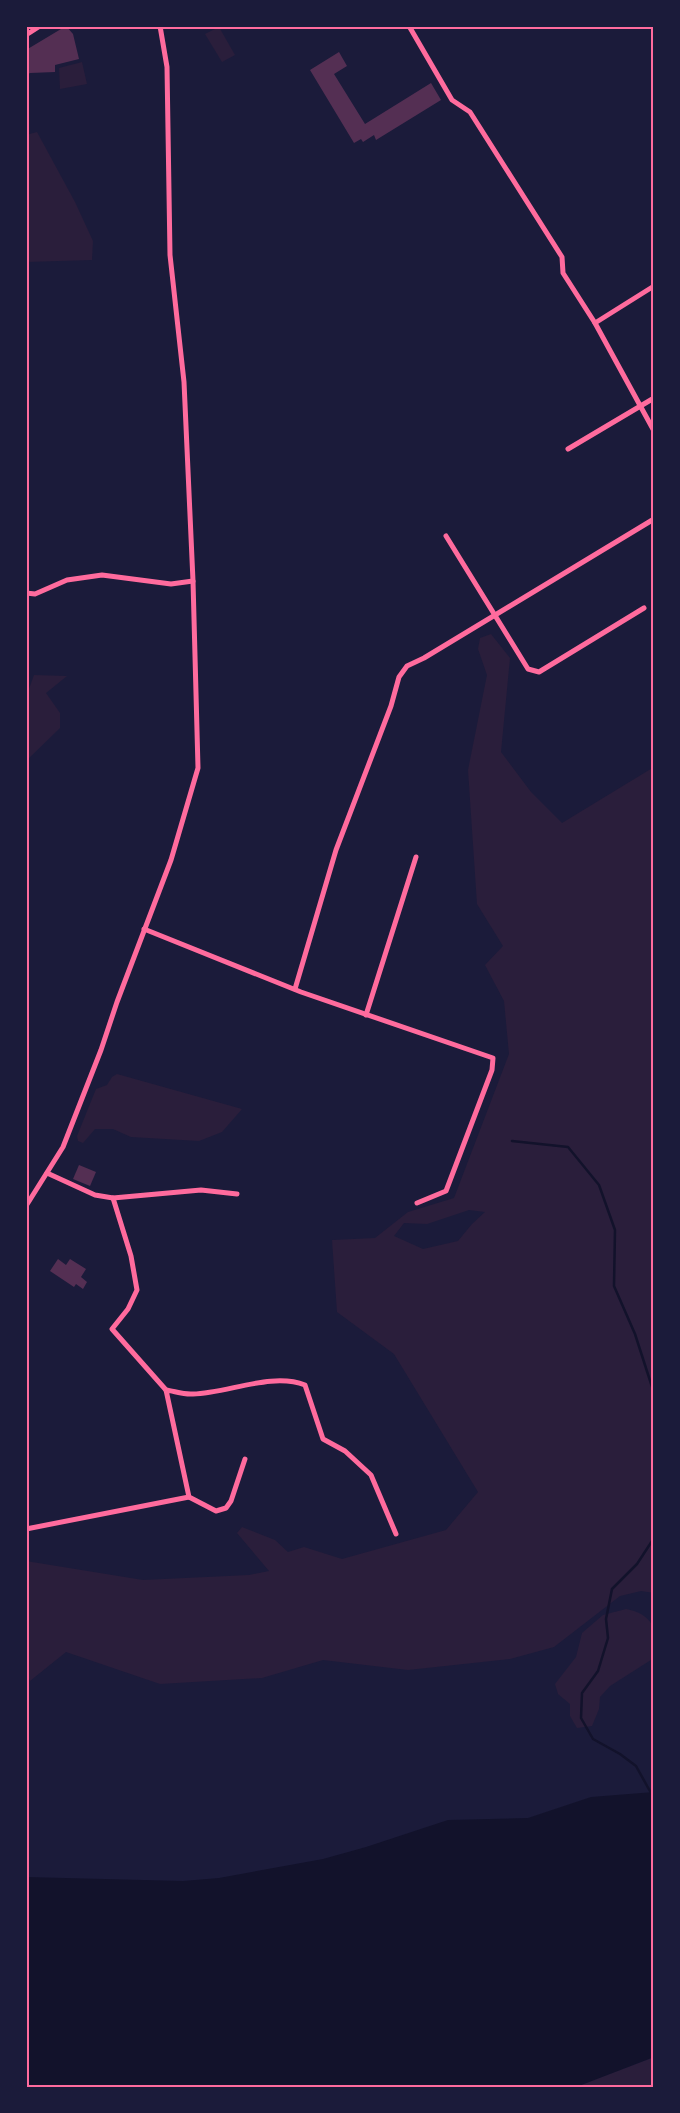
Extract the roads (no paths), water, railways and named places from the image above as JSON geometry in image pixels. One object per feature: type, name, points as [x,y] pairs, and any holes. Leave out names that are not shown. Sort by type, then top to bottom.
[{"type":"street","points":[[26,35],[40,26]]},
{"type":"street","points":[[26,1206],[48,1174],[63,1147],[98,1059],[144,929],[171,860],[198,768],[193,581],[184,382],[170,255],[167,67],[160,26]]},
{"type":"street","points":[[409,26],[452,100],[470,112],[502,159],[562,257],[563,273],[595,323],[639,407],[654,431]]},
{"type":"street","points":[[595,323],[654,286]]},
{"type":"street","points":[[568,449],[654,398]]},
{"type":"street","points":[[295,989],[336,850],[399,677],[407,666],[424,658],[654,519]]},
{"type":"street","points":[[446,536],[528,669],[539,672],[644,608]]},
{"type":"street","points":[[26,593],[35,594],[66,580],[102,575],[171,584],[193,581]]},
{"type":"street","points":[[366,1014],[416,857]]},
{"type":"street","points":[[144,929],[295,989],[493,1058],[492,1070],[446,1190],[417,1203]]},
{"type":"street","points":[[48,1174],[95,1195],[113,1198],[201,1190],[238,1194]]},
{"type":"street","points":[[113,1198],[131,1256],[137,1290],[128,1309],[112,1329],[166,1390],[189,1497]]},
{"type":"street","points":[[166,1390],[192,1394],[276,1381],[293,1381],[305,1386],[323,1439],[345,1451],[371,1475],[396,1534]]},
{"type":"street","points":[[26,1529],[189,1497],[216,1511],[226,1508],[231,1501],[245,1459]]},
{"type":"waterway","points":[[512,1141],[568,1147],[599,1185],[615,1230],[614,1286],[635,1334],[654,1393]]},
{"type":"waterway","points":[[651,1793],[636,1766],[620,1754],[593,1739],[581,1718],[582,1693],[598,1671],[608,1638],[606,1619],[612,1589],[637,1564],[654,1538]]}]
